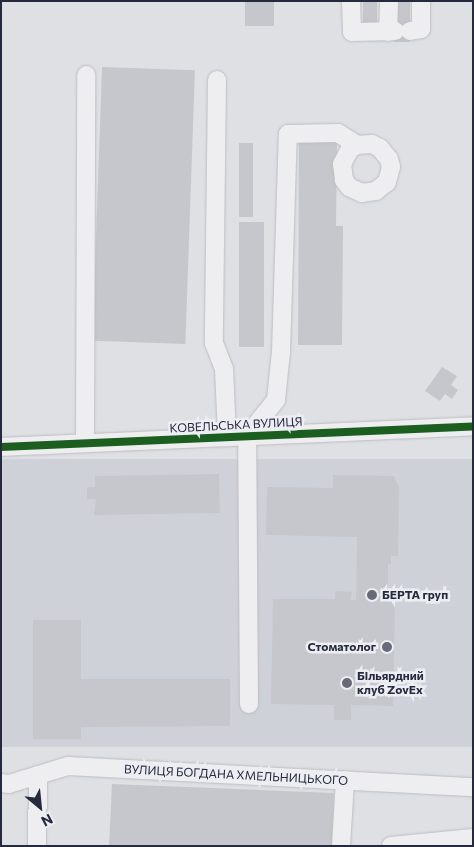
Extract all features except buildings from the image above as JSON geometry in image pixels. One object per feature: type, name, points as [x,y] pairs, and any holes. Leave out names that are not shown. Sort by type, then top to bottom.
[{"type":"street","points":[[351,1],[352,32],[421,29],[421,1]]},
{"type":"street","points":[[390,1],[398,31]]},
{"type":"street","points":[[85,443],[86,75]]},
{"type":"street","points":[[217,80],[214,343],[224,369],[228,436]]},
{"type":"street","points":[[249,704],[247,436],[276,400],[281,352],[288,134],[338,133],[357,145]]},
{"type":"street","name":"КОВЕЛЬСЬКА ВУЛИЦЯ","points":[[1,447],[473,426]]},
{"type":"street","name":"ВУЛИЦЯ БОГДАНА ХМЕЛЬНИЦЬКОГО","points":[[1,783],[9,784],[68,766],[473,787]]},
{"type":"street","points":[[37,846],[38,775]]},
{"type":"street","points":[[341,846],[345,780]]},
{"type":"street","points":[[391,846],[473,838]]},
{"type":"shaded area","points":[[1,459],[473,459],[473,747],[1,747]]},
{"type":"cycle path","points":[[1,447],[473,426]]},
{"type":"place","name":"БЕРТА груп","points":[[372,595]]},
{"type":"place","name":"Стоматолог","points":[[387,647]]},
{"type":"place","name":"Більярдний клуб ZovEx","points":[[347,683]]}]
